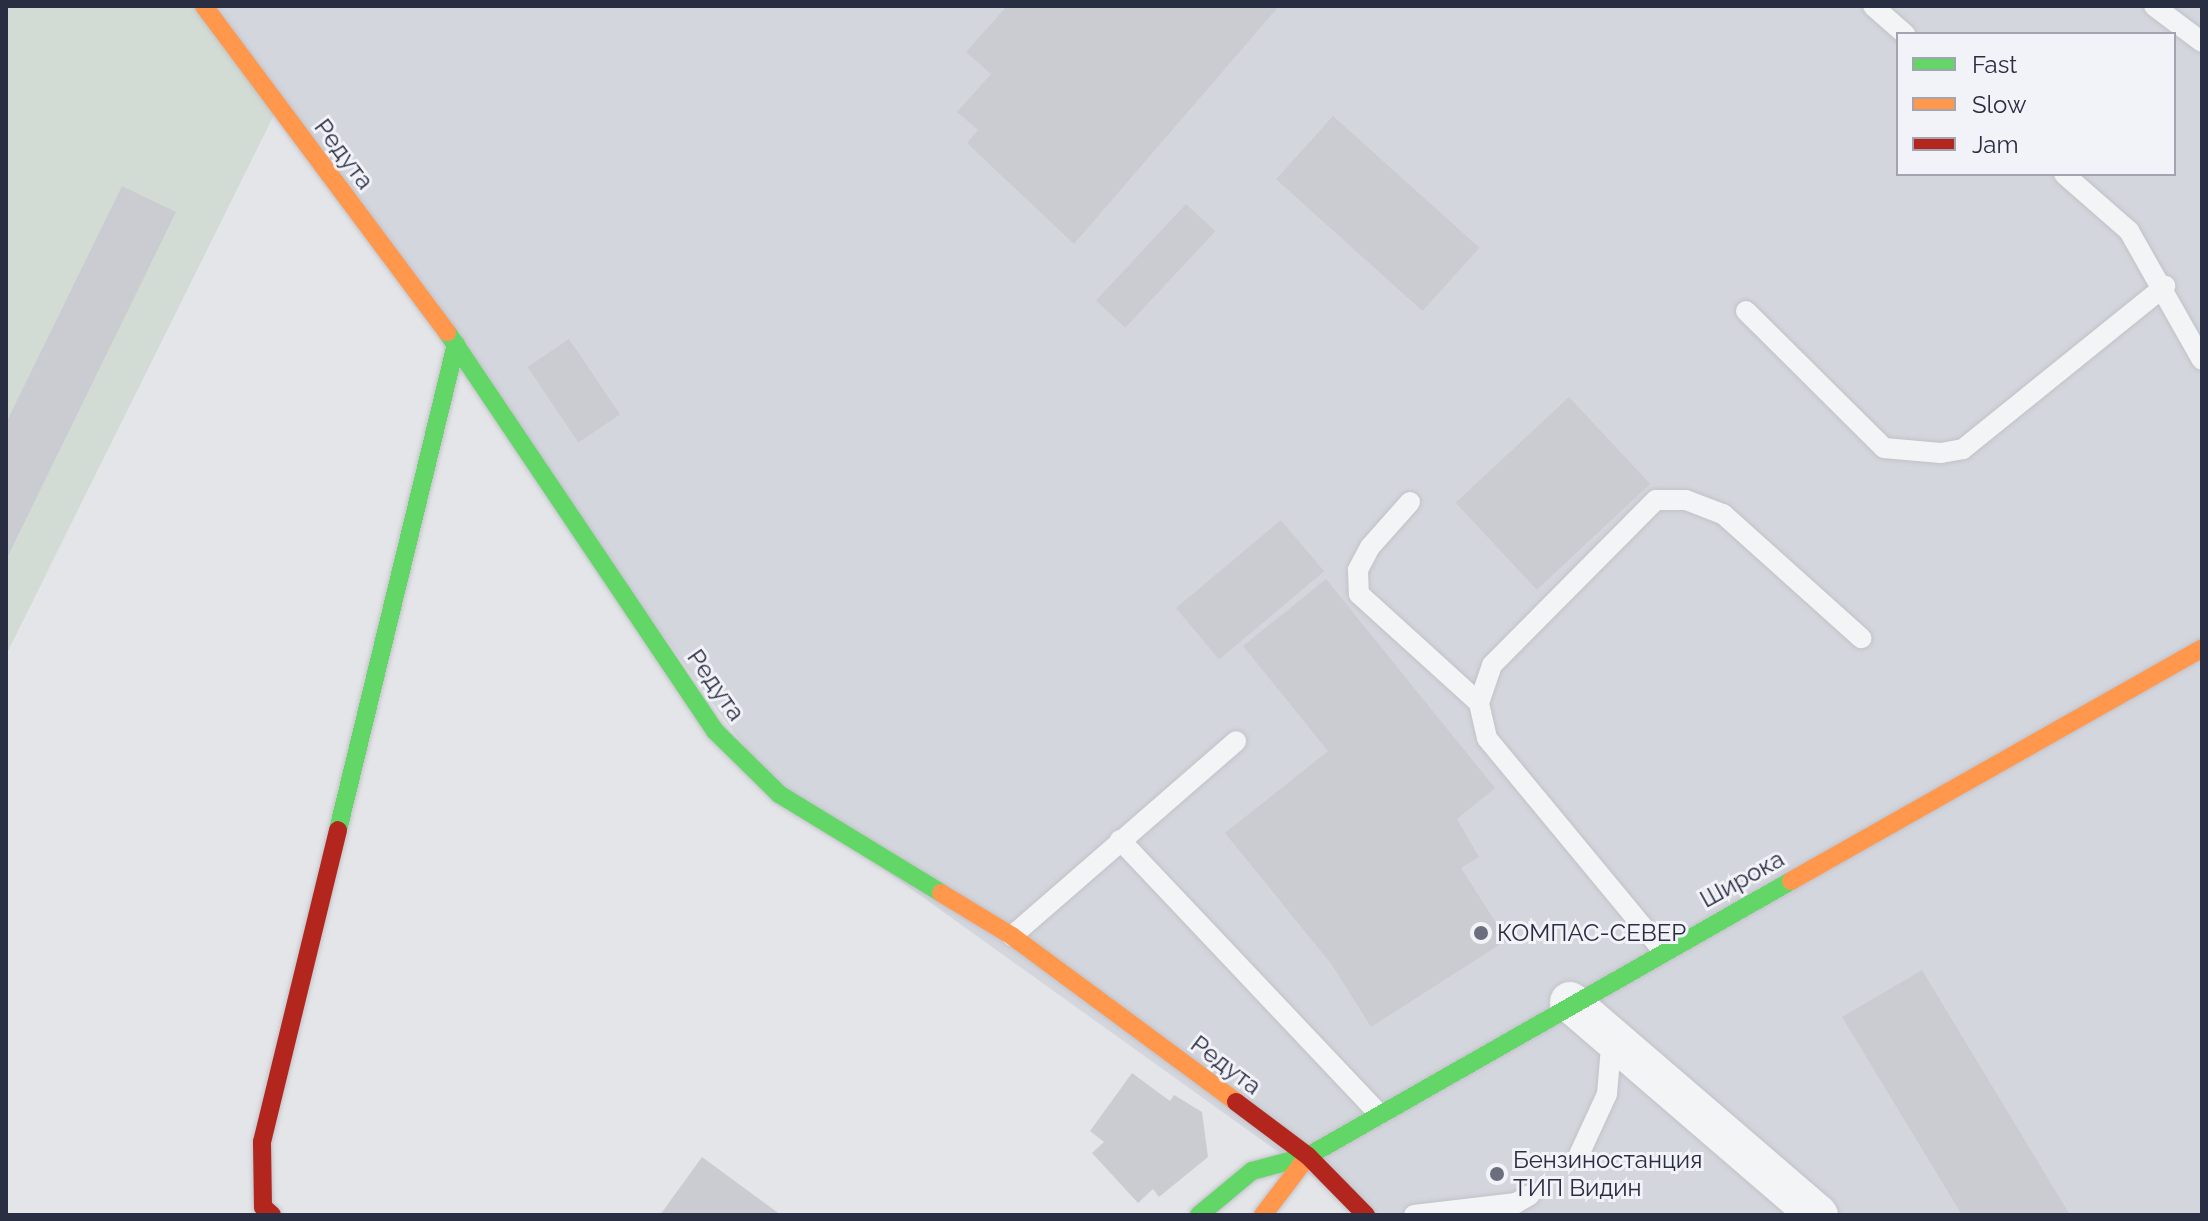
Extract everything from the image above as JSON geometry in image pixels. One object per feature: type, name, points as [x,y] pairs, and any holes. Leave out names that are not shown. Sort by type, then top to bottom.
[{"type":"street","name":"Редута","points":[[204,6],[456,344],[715,731],[779,794],[1012,936],[1308,1156],[1366,1215]]},
{"type":"street","points":[[272,1215],[263,1207],[262,1142],[456,344]]},
{"type":"street","name":"Широка","points":[[1199,1215],[1252,1171],[1308,1156],[1570,1002],[2202,648]]},
{"type":"street","points":[[1570,1002],[1818,1215]]},
{"type":"street","name":"Широка","points":[[1263,1215],[1308,1156]]},
{"type":"lane","points":[[1873,6],[1903,32]]},
{"type":"lane","points":[[2154,6],[2202,42]]},
{"type":"lane","points":[[2066,176],[2129,231],[2165,286],[2202,360]]},
{"type":"lane","points":[[1746,311],[1884,448],[1941,453],[1963,449],[2165,286]]},
{"type":"lane","points":[[1663,951],[1487,738],[1479,703],[1492,665],[1656,500],[1686,500],[1723,514],[1861,638]]},
{"type":"lane","points":[[1410,502],[1370,547],[1358,570],[1359,594],[1479,703]]},
{"type":"lane","points":[[1012,936],[1236,741]]},
{"type":"lane","points":[[1120,840],[1379,1114]]},
{"type":"lane","points":[[1578,1157],[1607,1094],[1612,1036]]},
{"type":"lane","points":[[1414,1215],[1516,1203],[1530,1195]]},
{"type":"shaded area","points":[[6,6],[193,6],[275,113],[6,655]]},
{"type":"shaded area","points":[[204,6],[2202,6],[2202,1215],[1366,1215],[779,794]]},
{"type":"building","points":[[1007,6],[1279,6],[1074,244],[967,143],[978,130],[957,112],[991,74],[966,52]]},
{"type":"building","points":[[1333,116],[1479,248],[1423,311],[1276,179]]},
{"type":"building","points":[[122,186],[176,212],[6,560],[6,423]]},
{"type":"building","points":[[1186,204],[1215,231],[1125,328],[1096,301]]},
{"type":"building","points":[[569,339],[620,414],[578,442],[528,367]]},
{"type":"building","points":[[1569,397],[1650,484],[1537,590],[1456,503]]},
{"type":"building","points":[[1281,520],[1324,571],[1219,659],[1176,608]]},
{"type":"building","points":[[1326,579],[1495,788],[1457,819],[1479,857],[1461,868],[1507,940],[1371,1027],[1332,965],[1225,833],[1328,751],[1243,646]]},
{"type":"building","points":[[1922,970],[2070,1215],[1962,1215],[1842,1017]]},
{"type":"building","points":[[1132,1073],[1170,1101],[1174,1095],[1202,1112],[1208,1157],[1159,1197],[1153,1189],[1138,1203],[1092,1153],[1104,1142],[1090,1131]]},
{"type":"building","points":[[702,1157],[781,1215],[660,1215]]},
{"type":"traffic: fast","points":[[447,332],[715,731],[779,794],[941,893]]},
{"type":"traffic: fast","points":[[338,830],[456,344]]},
{"type":"traffic: fast","points":[[1199,1215],[1252,1171],[1308,1156],[1791,881]]},
{"type":"traffic: slow","points":[[204,6],[447,332]]},
{"type":"traffic: slow","points":[[1791,881],[2202,648]]},
{"type":"traffic: slow","points":[[941,893],[1012,936],[1236,1102]]},
{"type":"traffic: slow","points":[[1263,1215],[1308,1156]]},
{"type":"traffic: jam","points":[[272,1215],[263,1207],[262,1142],[338,830]]},
{"type":"traffic: jam","points":[[1236,1102],[1308,1156],[1366,1215]]},
{"type":"place","name":"КОМПАС-СЕВЕР","points":[[1481,933]]},
{"type":"place","name":"Бензиностанция ТИП Видин","points":[[1497,1174]]}]
